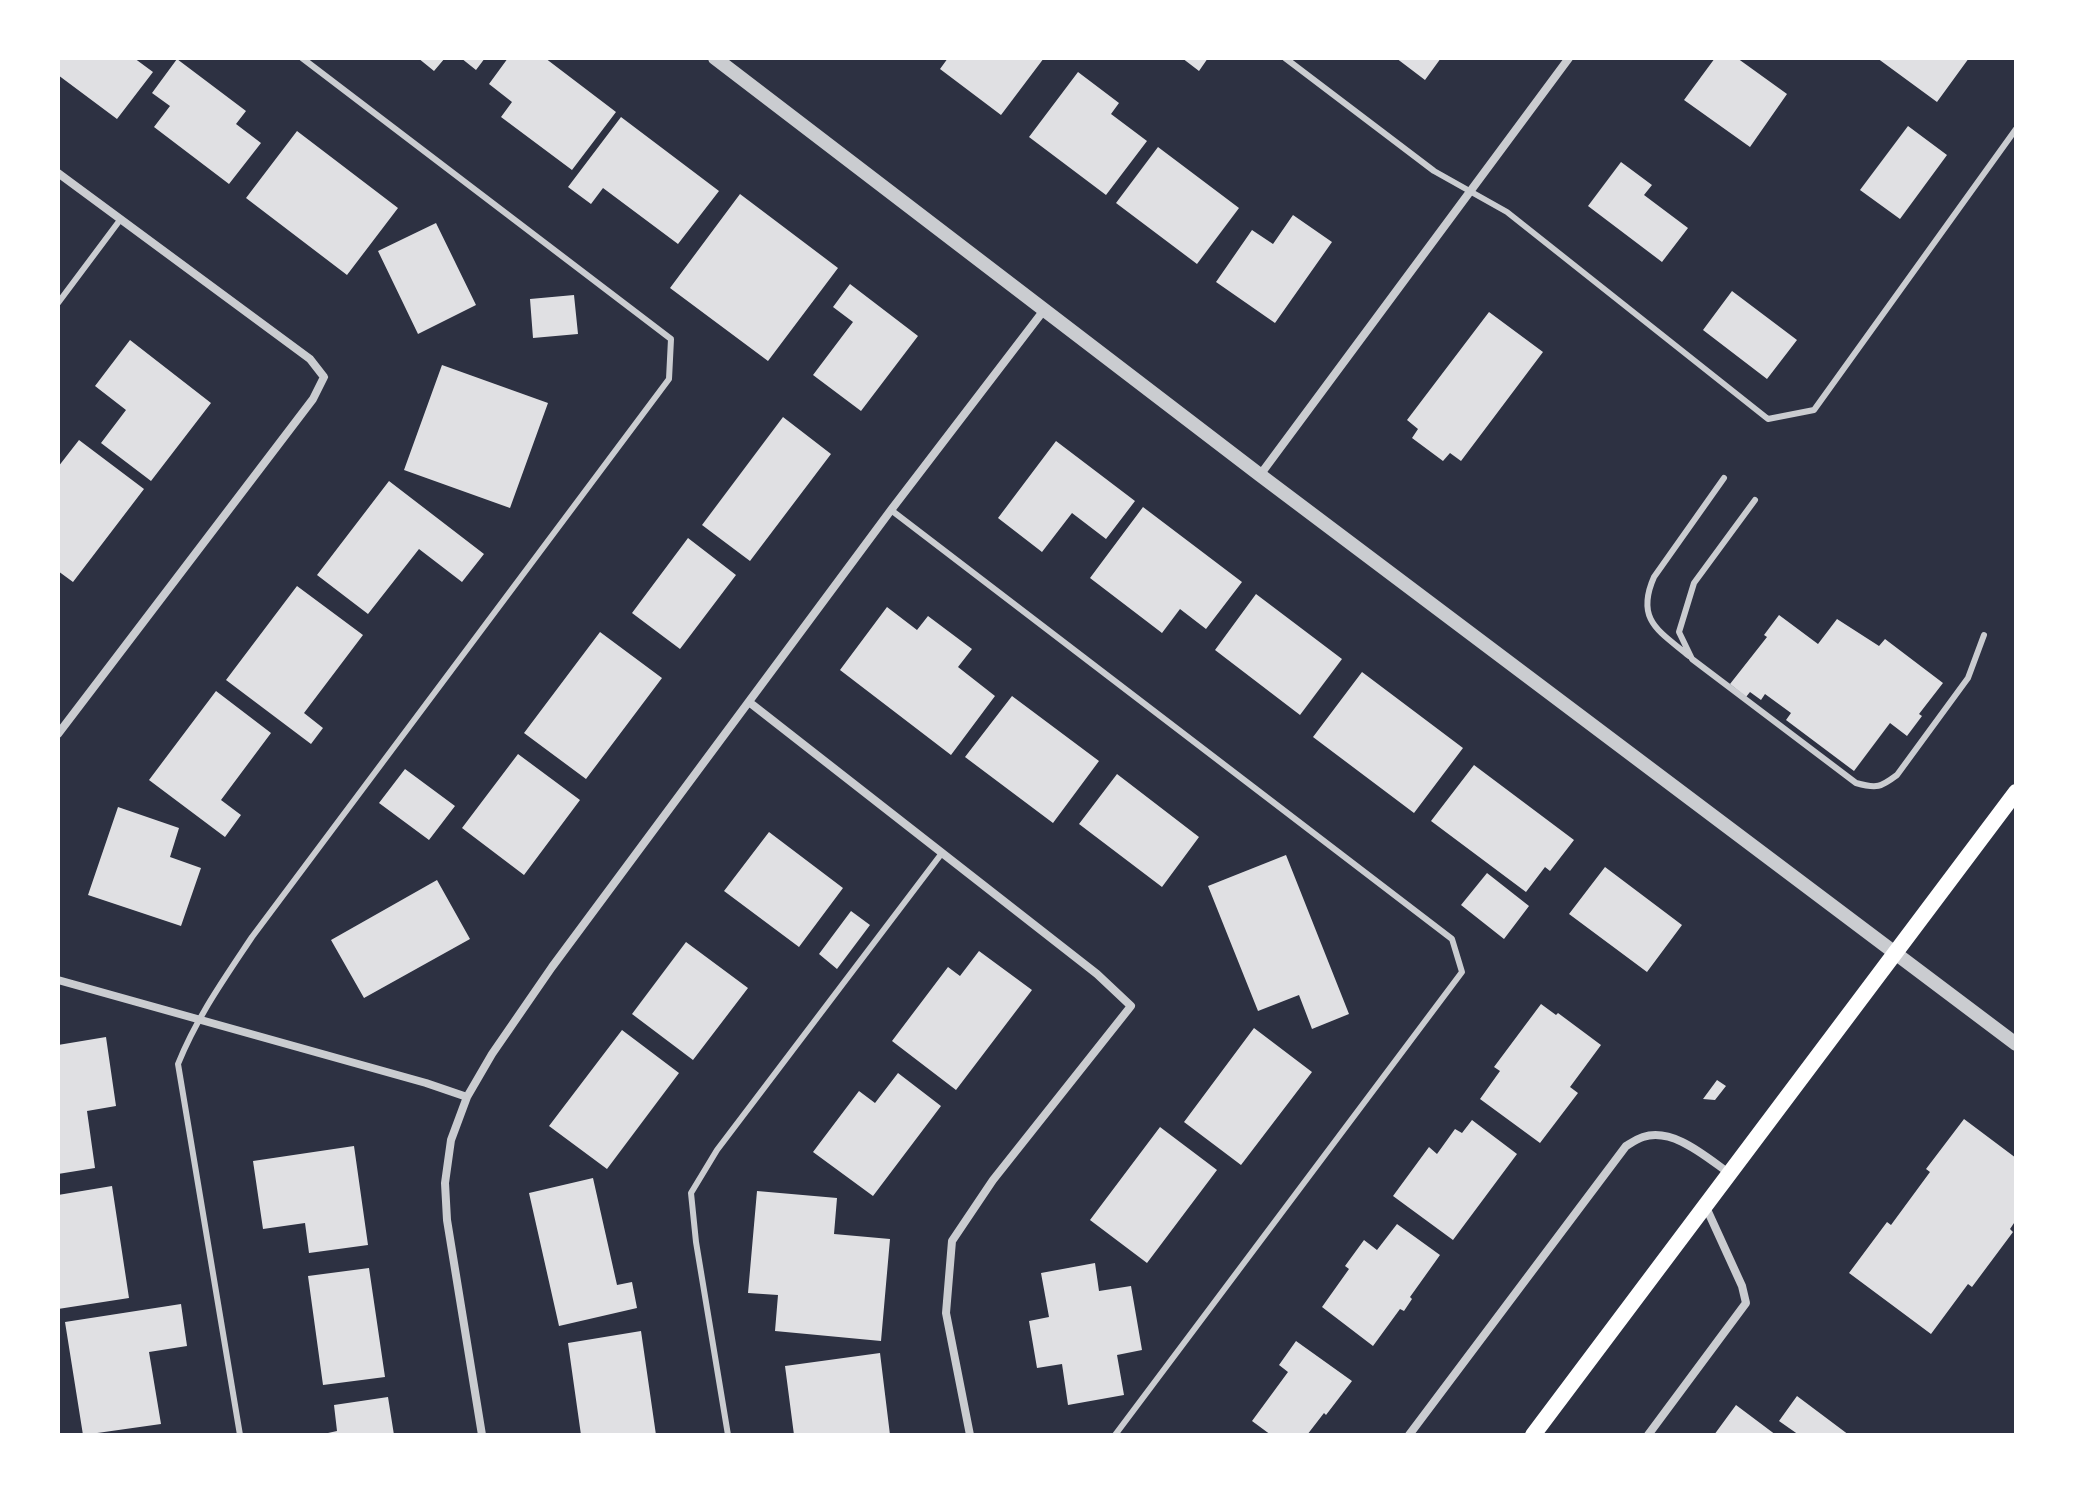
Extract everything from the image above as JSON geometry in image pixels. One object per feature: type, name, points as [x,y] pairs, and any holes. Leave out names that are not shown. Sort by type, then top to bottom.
[{"type":"main road","points":[[1533,1435],[2016,792]]},
{"type":"street","points":[[715,58],[1260,475],[2016,1044]]},
{"type":"street","points":[[1260,475],[1569,58]]},
{"type":"street","points":[[58,173],[310,359],[324,377],[313,399],[58,734]]},
{"type":"street","points":[[482,1435],[447,1220],[445,1183],[451,1140],[467,1097],[552,967],[891,510],[1044,310]]},
{"type":"street","points":[[749,702],[1097,974],[1131,1006],[993,1180],[952,1241],[946,1313],[970,1435]]},
{"type":"street","points":[[58,980],[467,1097]]},
{"type":"street","points":[[1409,1435],[1626,1146],[1645,1135],[1672,1138],[1688,1145],[1729,1173]]},
{"type":"street","points":[[1648,1435],[1746,1303],[1742,1286],[1705,1205]]},
{"type":"lane","points":[[240,1435],[178,1064],[198,1018],[252,937],[669,379],[671,339],[302,58]]},
{"type":"lane","points":[[1285,58],[1434,171],[1507,212],[1768,419],[1814,410],[2016,129]]},
{"type":"lane","points":[[58,303],[120,220]]},
{"type":"lane","points":[[1724,478],[1654,577],[1647,593],[1647,613],[1655,628],[1692,659],[1856,783],[1882,786],[1897,775],[1968,678],[1984,635]]},
{"type":"lane","points":[[1692,659],[1679,632],[1694,583],[1755,500]]},
{"type":"lane","points":[[891,510],[1452,939],[1462,972],[1115,1435]]},
{"type":"lane","points":[[728,1435],[696,1242],[691,1193],[717,1150],[942,853]]},
{"type":"building","points":[[58,58],[134,58],[153,72],[117,119],[58,75]]},
{"type":"building","points":[[418,58],[445,58],[434,71]]},
{"type":"building","points":[[461,58],[485,58],[476,70]]},
{"type":"building","points":[[508,58],[545,58],[616,112],[572,170],[501,117],[512,102],[489,84]]},
{"type":"building","points":[[948,58],[1044,58],[1001,115],[940,69]]},
{"type":"building","points":[[1182,58],[1208,58],[1199,71]]},
{"type":"building","points":[[1396,58],[1441,58],[1425,80]]},
{"type":"building","points":[[1715,58],[1737,58],[1787,94],[1750,147],[1684,100]]},
{"type":"building","points":[[1877,58],[1969,58],[1937,102]]},
{"type":"building","points":[[177,59],[246,111],[236,124],[261,143],[229,184],[154,127],[170,106],[152,93]]},
{"type":"building","points":[[1078,72],[1119,103],[1111,114],[1147,141],[1106,195],[1029,137]]},
{"type":"building","points":[[621,117],[719,191],[678,244],[603,188],[591,204],[568,187]]},
{"type":"building","points":[[1908,126],[1947,155],[1900,219],[1860,190]]},
{"type":"building","points":[[297,131],[398,208],[347,275],[246,198]]},
{"type":"building","points":[[1158,147],[1239,208],[1197,264],[1116,203]]},
{"type":"building","points":[[1621,162],[1652,185],[1644,195],[1688,228],[1662,262],[1588,206]]},
{"type":"building","points":[[740,194],[838,268],[768,361],[670,288]]},
{"type":"building","points":[[1293,215],[1332,242],[1275,323],[1216,282],[1252,230],[1273,244]]},
{"type":"building","points":[[436,223],[476,305],[418,334],[378,251]]},
{"type":"building","points":[[850,284],[918,336],[861,411],[813,375],[853,322],[833,307]]},
{"type":"building","points":[[1732,291],[1797,340],[1767,379],[1703,330]]},
{"type":"building","points":[[574,295],[578,334],[533,338],[530,299]]},
{"type":"building","points":[[1489,312],[1543,352],[1461,461],[1450,453],[1443,461],[1412,438],[1418,429],[1407,420]]},
{"type":"building","points":[[130,340],[211,403],[151,481],[101,443],[126,410],[95,386]]},
{"type":"building","points":[[442,365],[548,403],[510,508],[404,470]]},
{"type":"building","points":[[783,417],[831,454],[750,561],[702,525]]},
{"type":"building","points":[[79,440],[144,489],[73,582],[58,571],[58,467]]},
{"type":"building","points":[[1056,441],[1135,501],[1106,539],[1072,513],[1042,552],[998,518]]},
{"type":"building","points":[[389,481],[484,554],[462,582],[419,549],[368,614],[317,575]]},
{"type":"building","points":[[1143,507],[1242,582],[1206,629],[1180,609],[1162,633],[1090,578]]},
{"type":"building","points":[[688,538],[736,575],[680,649],[632,613]]},
{"type":"building","points":[[297,586],[363,635],[304,713],[323,728],[311,744],[226,680]]},
{"type":"building","points":[[1256,594],[1342,659],[1300,715],[1215,650]]},
{"type":"building","points":[[887,607],[917,630],[928,616],[972,649],[958,667],[995,696],[951,755],[840,670]]},
{"type":"building","points":[[1779,615],[1818,644],[1837,619],[1879,646],[1885,639],[1943,683],[1919,714],[1922,716],[1907,736],[1890,723],[1854,771],[1786,720],[1791,713],[1765,694],[1761,700],[1750,692],[1746,697],[1730,684],[1767,637],[1764,635]]},
{"type":"building","points":[[600,632],[662,678],[586,779],[524,733]]},
{"type":"building","points":[[1362,672],[1463,748],[1414,813],[1313,737]]},
{"type":"building","points":[[216,691],[271,733],[221,800],[241,815],[225,837],[149,780]]},
{"type":"building","points":[[1012,696],[1099,761],[1053,823],[965,757]]},
{"type":"building","points":[[518,754],[580,800],[524,875],[462,828]]},
{"type":"building","points":[[1474,765],[1574,840],[1550,871],[1545,867],[1526,892],[1431,821]]},
{"type":"building","points":[[405,769],[455,806],[429,840],[379,803]]},
{"type":"building","points":[[1117,774],[1199,837],[1162,887],[1079,824]]},
{"type":"building","points":[[118,807],[179,828],[170,857],[201,868],[181,926],[88,895]]},
{"type":"building","points":[[769,832],[843,888],[799,947],[724,891]]},
{"type":"building","points":[[1286,855],[1349,1014],[1312,1029],[1299,995],[1258,1011],[1208,886]]},
{"type":"building","points":[[1605,867],[1682,925],[1647,972],[1569,914]]},
{"type":"building","points":[[1487,873],[1529,906],[1504,939],[1461,905]]},
{"type":"building","points":[[437,880],[470,939],[364,998],[331,940]]},
{"type":"building","points":[[851,911],[870,925],[837,969],[819,954]]},
{"type":"building","points":[[686,942],[748,988],[693,1060],[632,1014]]},
{"type":"building","points":[[979,951],[1032,990],[956,1090],[892,1041],[948,967],[960,976]]},
{"type":"building","points":[[1541,1004],[1601,1045],[1570,1087],[1578,1093],[1540,1143],[1480,1099],[1500,1071],[1494,1067]]},
{"type":"building","points":[[1254,1028],[1312,1072],[1241,1165],[1184,1122]]},
{"type":"building","points":[[622,1030],[679,1073],[607,1169],[549,1126]]},
{"type":"building","points":[[106,1037],[116,1106],[87,1111],[95,1168],[58,1174],[58,1045]]},
{"type":"building","points":[[898,1073],[941,1106],[873,1196],[813,1152],[859,1091],[875,1103]]},
{"type":"building","points":[[1717,1080],[1726,1086],[1715,1100],[1703,1099]]},
{"type":"building","points":[[1964,1119],[2016,1158],[2016,1220],[2010,1229],[2013,1232],[1972,1287],[1968,1284],[1931,1334],[1849,1273],[1887,1222],[1891,1225],[1930,1172],[1926,1169]]},
{"type":"building","points":[[1472,1120],[1517,1154],[1453,1240],[1393,1196],[1429,1147],[1437,1154],[1455,1129],[1462,1133]]},
{"type":"building","points":[[1160,1127],[1217,1170],[1147,1263],[1090,1220]]},
{"type":"building","points":[[354,1146],[368,1245],[309,1253],[305,1223],[263,1229],[253,1161]]},
{"type":"building","points":[[593,1178],[617,1285],[632,1282],[637,1308],[559,1326],[529,1193]]},
{"type":"building","points":[[112,1186],[129,1298],[58,1309],[58,1195]]},
{"type":"building","points":[[757,1191],[837,1198],[834,1234],[890,1239],[881,1341],[775,1331],[778,1295],[748,1293]]},
{"type":"building","points":[[1397,1224],[1440,1255],[1410,1297],[1412,1299],[1404,1311],[1400,1309],[1373,1346],[1322,1307],[1349,1269],[1345,1266],[1364,1240],[1377,1250]]},
{"type":"building","points":[[1095,1263],[1099,1291],[1131,1286],[1142,1350],[1117,1355],[1124,1395],[1068,1405],[1062,1364],[1037,1368],[1029,1321],[1049,1317],[1041,1273]]},
{"type":"building","points":[[369,1268],[385,1377],[323,1385],[308,1276]]},
{"type":"building","points":[[181,1304],[187,1346],[149,1352],[161,1424],[83,1435],[65,1322]]},
{"type":"building","points":[[641,1331],[656,1435],[581,1435],[568,1343]]},
{"type":"building","points":[[1296,1341],[1352,1381],[1307,1435],[1271,1435],[1252,1421],[1288,1372],[1279,1365]]},
{"type":"building","points":[[880,1353],[890,1435],[794,1435],[785,1366]]},
{"type":"building","points":[[1797,1396],[1849,1435],[1799,1435],[1779,1421]]},
{"type":"building","points":[[388,1397],[394,1435],[319,1435],[337,1431],[334,1405]]},
{"type":"building","points":[[1736,1405],[1776,1435],[1714,1435]]}]
